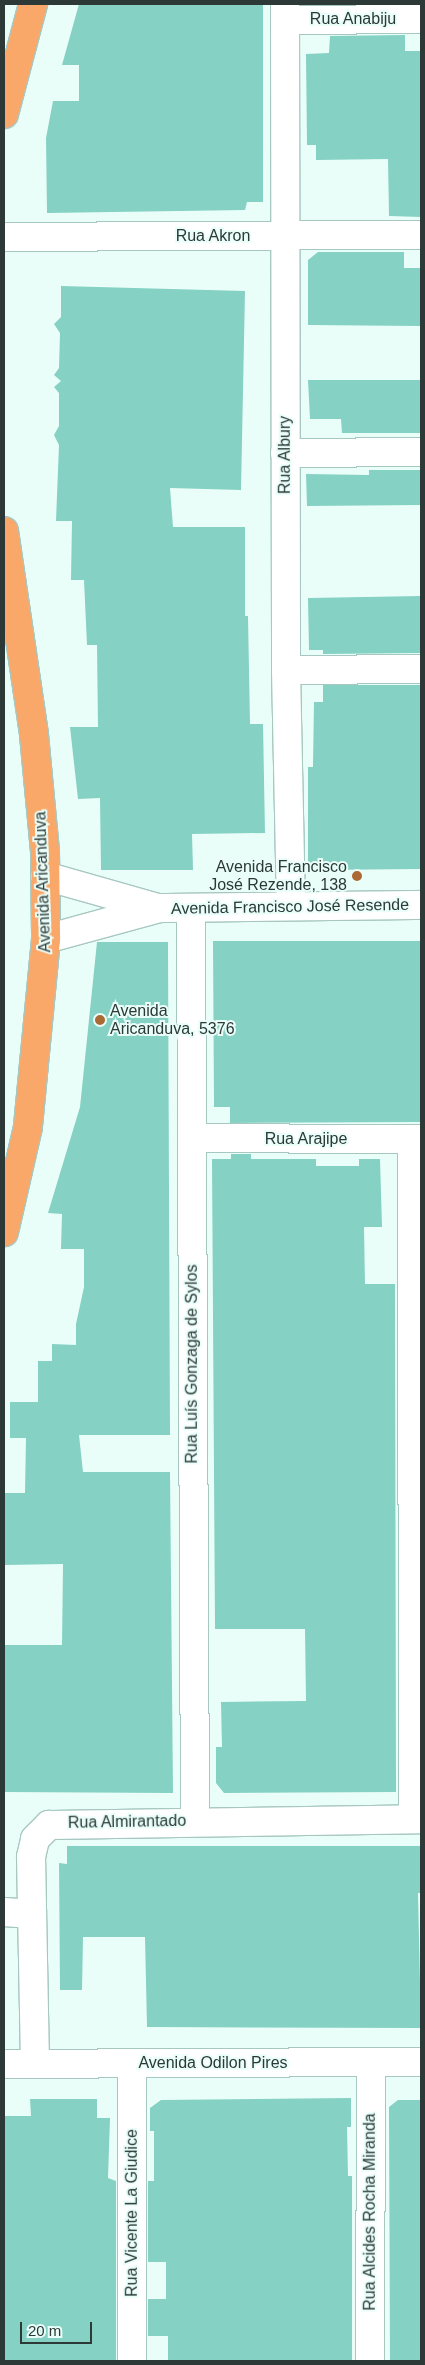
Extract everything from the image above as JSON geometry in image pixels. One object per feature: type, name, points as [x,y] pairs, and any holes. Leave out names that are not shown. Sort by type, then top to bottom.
[{"type":"highway","points":[[4,114],[33,4]]},
{"type":"highway","name":"Avenida Aricanduva","points":[[4,531],[34,735],[46,851],[46,938],[28,1127],[4,1232]]},
{"type":"street","name":"Rua Anabiju","points":[[285,12],[421,19]]},
{"type":"street","name":"Rua Albury","points":[[285,12],[286,670],[291,906]]},
{"type":"street","name":"Rua Akron","points":[[4,237],[421,235]]},
{"type":"street","points":[[285,453],[421,452]]},
{"type":"street","points":[[286,670],[421,669]]},
{"type":"street","name":"Avenida Francisco José Resende","points":[[45,876],[159,908]]},
{"type":"street","name":"Avenida Francisco José Resende","points":[[46,938],[159,908],[421,906]]},
{"type":"street","name":"Rua Luís Gonzaga de Sylos","points":[[191,908],[195,1821]]},
{"type":"street","name":"Rua Arajipe","points":[[192,1138],[417,1139]]},
{"type":"street","points":[[417,1139],[417,1819]]},
{"type":"street","name":"Rua Almirantado","points":[[35,2064],[31,1857],[35,1840],[49,1825],[195,1821],[417,1819]]},
{"type":"street","points":[[4,1912],[32,1914]]},
{"type":"street","name":"Rua Alcides Rocha Miranda","points":[[370,2361],[371,2062]]},
{"type":"street","name":"Avenida Odilon Pires","points":[[4,2064],[421,2062]]},
{"type":"street","name":"Rua Vicente La Giudice","points":[[132,2064],[132,2361]]},
{"type":"building","points":[[79,4],[263,4],[263,202],[247,202],[245,210],[47,213],[46,138],[53,101],[79,101],[79,65],[62,65]]},
{"type":"building","points":[[405,35],[405,51],[421,51],[421,217],[389,216],[388,159],[316,160],[316,145],[307,145],[306,54],[329,53],[330,36]]},
{"type":"building","points":[[318,252],[404,252],[404,268],[420,268],[421,326],[308,325],[308,260]]},
{"type":"building","points":[[61,286],[245,291],[241,490],[170,488],[173,527],[245,527],[245,616],[248,616],[250,724],[263,724],[265,833],[192,834],[193,870],[101,870],[100,798],[78,799],[70,727],[98,727],[97,645],[87,645],[84,580],[71,580],[72,521],[56,521],[59,445],[54,435],[59,426],[59,393],[54,387],[61,381],[54,375],[59,368],[60,333],[54,324],[61,317]]},
{"type":"building","points":[[308,380],[421,380],[421,433],[342,433],[341,419],[310,419]]},
{"type":"building","points":[[369,470],[421,470],[421,505],[307,506],[306,474],[369,475]]},
{"type":"building","points":[[421,596],[421,653],[323,654],[323,650],[309,650],[308,598]]},
{"type":"building","points":[[323,685],[421,685],[421,869],[315,870],[308,862],[308,767],[313,767],[314,702],[323,702]]},
{"type":"building","points":[[213,941],[421,941],[421,1122],[230,1123],[230,1107],[214,1107]]},
{"type":"building","points":[[97,942],[168,942],[170,1435],[79,1435],[83,1472],[170,1472],[173,1793],[4,1792],[4,1645],[62,1645],[63,1564],[4,1565],[4,1493],[25,1493],[26,1438],[10,1438],[10,1402],[38,1402],[38,1361],[52,1361],[52,1344],[76,1345],[76,1324],[84,1287],[84,1249],[61,1249],[62,1214],[48,1213],[80,1107]]},
{"type":"building","points":[[231,1154],[251,1154],[251,1159],[316,1159],[316,1166],[359,1166],[359,1159],[380,1159],[382,1227],[364,1227],[365,1284],[395,1284],[396,1792],[224,1793],[216,1783],[216,1747],[222,1747],[221,1702],[306,1701],[305,1629],[215,1629],[212,1159],[231,1159]]},
{"type":"building","points":[[67,1846],[421,1846],[421,1893],[418,1893],[421,2028],[147,2027],[145,1937],[83,1937],[82,1990],[60,1990],[59,1863],[67,1864]]},
{"type":"building","points":[[351,2098],[351,2127],[347,2127],[348,2176],[352,2176],[352,2361],[168,2361],[168,2336],[148,2336],[148,2299],[166,2299],[166,2262],[148,2262],[148,2181],[154,2181],[154,2131],[150,2131],[150,2108],[161,2100]]},
{"type":"building","points":[[30,2099],[97,2099],[97,2118],[110,2118],[108,2178],[116,2181],[116,2361],[4,2361],[4,2116],[31,2116]]},
{"type":"building","points":[[398,2100],[421,2100],[421,2361],[390,2361],[389,2107]]},
{"type":"place","name":"Avenida Francisco José Rezende, 138","points":[[357,876]]},
{"type":"place","name":"Avenida Aricanduva, 5376","points":[[100,1020]]}]
